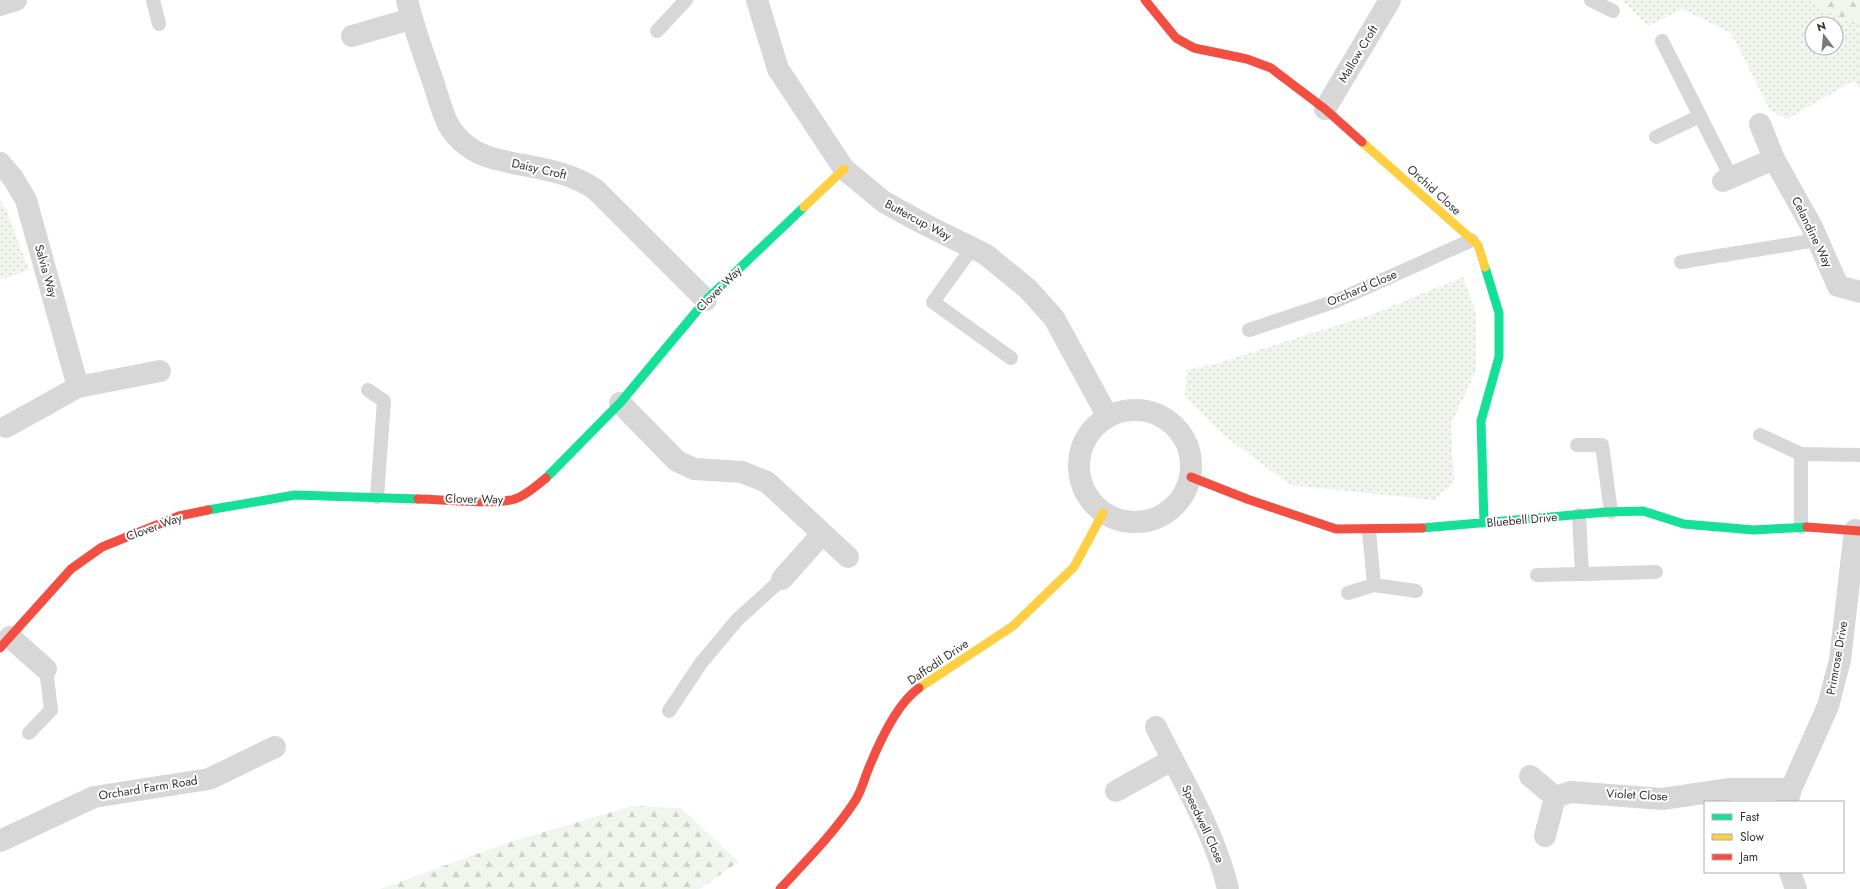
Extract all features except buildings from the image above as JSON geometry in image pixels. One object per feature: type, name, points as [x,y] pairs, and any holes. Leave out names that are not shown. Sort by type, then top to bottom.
[{"type":"street","points":[[0,5],[16,0]]},
{"type":"street","name":"Buttercup Way","points":[[757,0],[778,69],[844,169],[884,202],[985,254],[1028,289],[1054,318],[1108,417]]},
{"type":"street","name":"Orchid Close","points":[[1145,0],[1176,38],[1194,48],[1247,59],[1271,68],[1325,109],[1478,245],[1499,313],[1499,357],[1480,421],[1484,523]]},
{"type":"street","name":"Mallow Croft","points":[[1325,109],[1390,0]]},
{"type":"street","name":"Daisy Croft","points":[[352,36],[409,10],[448,124],[461,141],[473,152],[491,158],[565,174],[582,180],[596,190],[706,300]]},
{"type":"street","name":"Celandine Way","points":[[1760,124],[1774,160],[1817,240],[1838,286],[1860,292]]},
{"type":"street","points":[[1727,179],[1774,160]]},
{"type":"street","name":"Salvia Way","points":[[0,163],[13,178],[26,200],[78,386]]},
{"type":"street","name":"Clover Way","points":[[46,669],[5,643],[71,569],[102,547],[179,516],[224,506],[295,495],[496,501],[514,499],[528,493],[547,477],[620,403],[706,300],[844,169]]},
{"type":"street","points":[[6,427],[78,386],[160,371]]},
{"type":"street","points":[[620,403],[677,461],[694,469],[742,472],[767,482],[848,557]]},
{"type":"street","points":[[1128,410],[1151,412],[1168,420],[1181,434],[1187,444],[1191,456],[1191,477],[1187,489],[1178,503],[1170,511],[1155,519],[1133,523],[1118,520],[1103,512],[1091,501],[1083,488],[1079,473],[1079,459],[1089,434],[1108,417],[1128,410]]},
{"type":"street","name":"Bluebell Drive","points":[[1191,477],[1247,499],[1336,529],[1409,530],[1611,512],[1643,511],[1684,524],[1754,530],[1801,527],[1858,530]]},
{"type":"street","name":"Daffodil Drive","points":[[780,889],[824,842],[856,800],[876,750],[898,711],[912,694],[1013,626],[1074,566],[1103,512]]},
{"type":"street","name":"Primrose Drive","points":[[1789,795],[1830,698],[1840,660],[1858,530]]},
{"type":"street","points":[[782,579],[822,534]]},
{"type":"street","name":"Speedwell Close","points":[[1156,727],[1196,806],[1223,866],[1228,889]]},
{"type":"street","name":"Orchard Farm Road","points":[[0,841],[94,797],[209,779],[275,747]]},
{"type":"street","points":[[1116,791],[1172,760]]},
{"type":"street","points":[[1530,776],[1555,797],[1545,836]]},
{"type":"street","name":"Violet Close","points":[[1555,797],[1571,792],[1662,799],[1730,789],[1789,795]]},
{"type":"street","points":[[1790,873],[1796,889]]},
{"type":"lane","points":[[153,0],[159,24]]},
{"type":"lane","points":[[657,31],[686,0]]},
{"type":"lane","points":[[1591,0],[1613,11]]},
{"type":"lane","points":[[1662,41],[1700,116],[1727,179]]},
{"type":"lane","points":[[1656,137],[1700,116]]},
{"type":"lane","name":"Orchard Close","points":[[1249,330],[1336,301],[1472,240]]},
{"type":"lane","points":[[1681,262],[1817,240]]},
{"type":"lane","points":[[972,248],[933,302],[1011,358]]},
{"type":"lane","points":[[368,390],[384,401],[377,497]]},
{"type":"lane","points":[[1760,435],[1801,454],[1860,455]]},
{"type":"lane","points":[[1577,444],[1602,445],[1611,512]]},
{"type":"lane","points":[[1801,454],[1801,527]]},
{"type":"lane","points":[[1579,515],[1582,574]]},
{"type":"lane","points":[[1369,530],[1374,585]]},
{"type":"lane","points":[[1538,575],[1656,572]]},
{"type":"lane","points":[[669,711],[701,663],[737,620],[782,579]]},
{"type":"lane","points":[[1348,592],[1374,585],[1416,590]]},
{"type":"lane","points":[[29,733],[51,710],[46,669]]},
{"type":"green space","points":[[1622,0],[1860,0],[1860,88],[1853,81],[1787,119],[1770,110],[1731,33],[1682,9],[1648,26]]},
{"type":"green space","points":[[1807,0],[1860,0],[1860,26],[1844,20],[1844,16],[1836,16]]},
{"type":"green space","points":[[0,200],[5,207],[29,270],[0,280]]},
{"type":"green space","points":[[1463,277],[1476,312],[1476,371],[1451,424],[1454,483],[1434,500],[1290,485],[1222,434],[1185,397],[1187,370],[1218,363],[1370,315]]},
{"type":"green space","points":[[632,806],[681,808],[739,862],[699,889],[380,889],[510,842]]},
{"type":"traffic: fast","points":[[546,478],[620,403],[706,300],[804,207]]},
{"type":"traffic: fast","points":[[1484,523],[1481,421],[1499,357],[1499,313],[1485,267]]},
{"type":"traffic: fast","points":[[208,510],[295,495],[418,499]]},
{"type":"traffic: fast","points":[[1422,528],[1607,512],[1643,511],[1684,524],[1754,530],[1807,527]]},
{"type":"traffic: slow","points":[[1362,142],[1478,245],[1485,267]]},
{"type":"traffic: slow","points":[[804,207],[844,169]]},
{"type":"traffic: slow","points":[[919,688],[1013,626],[1074,567],[1103,513]]},
{"type":"traffic: jam","points":[[1145,0],[1176,38],[1194,48],[1247,59],[1271,68],[1325,109],[1362,142]]},
{"type":"traffic: jam","points":[[1191,477],[1247,499],[1336,529],[1422,528]]},
{"type":"traffic: jam","points":[[418,499],[481,502],[506,501],[524,495],[546,478]]},
{"type":"traffic: jam","points":[[0,648],[71,569],[102,547],[179,516],[208,510]]},
{"type":"traffic: jam","points":[[1807,527],[1860,531]]},
{"type":"traffic: jam","points":[[780,889],[829,836],[847,813],[861,790],[877,749],[895,714],[919,688]]}]
